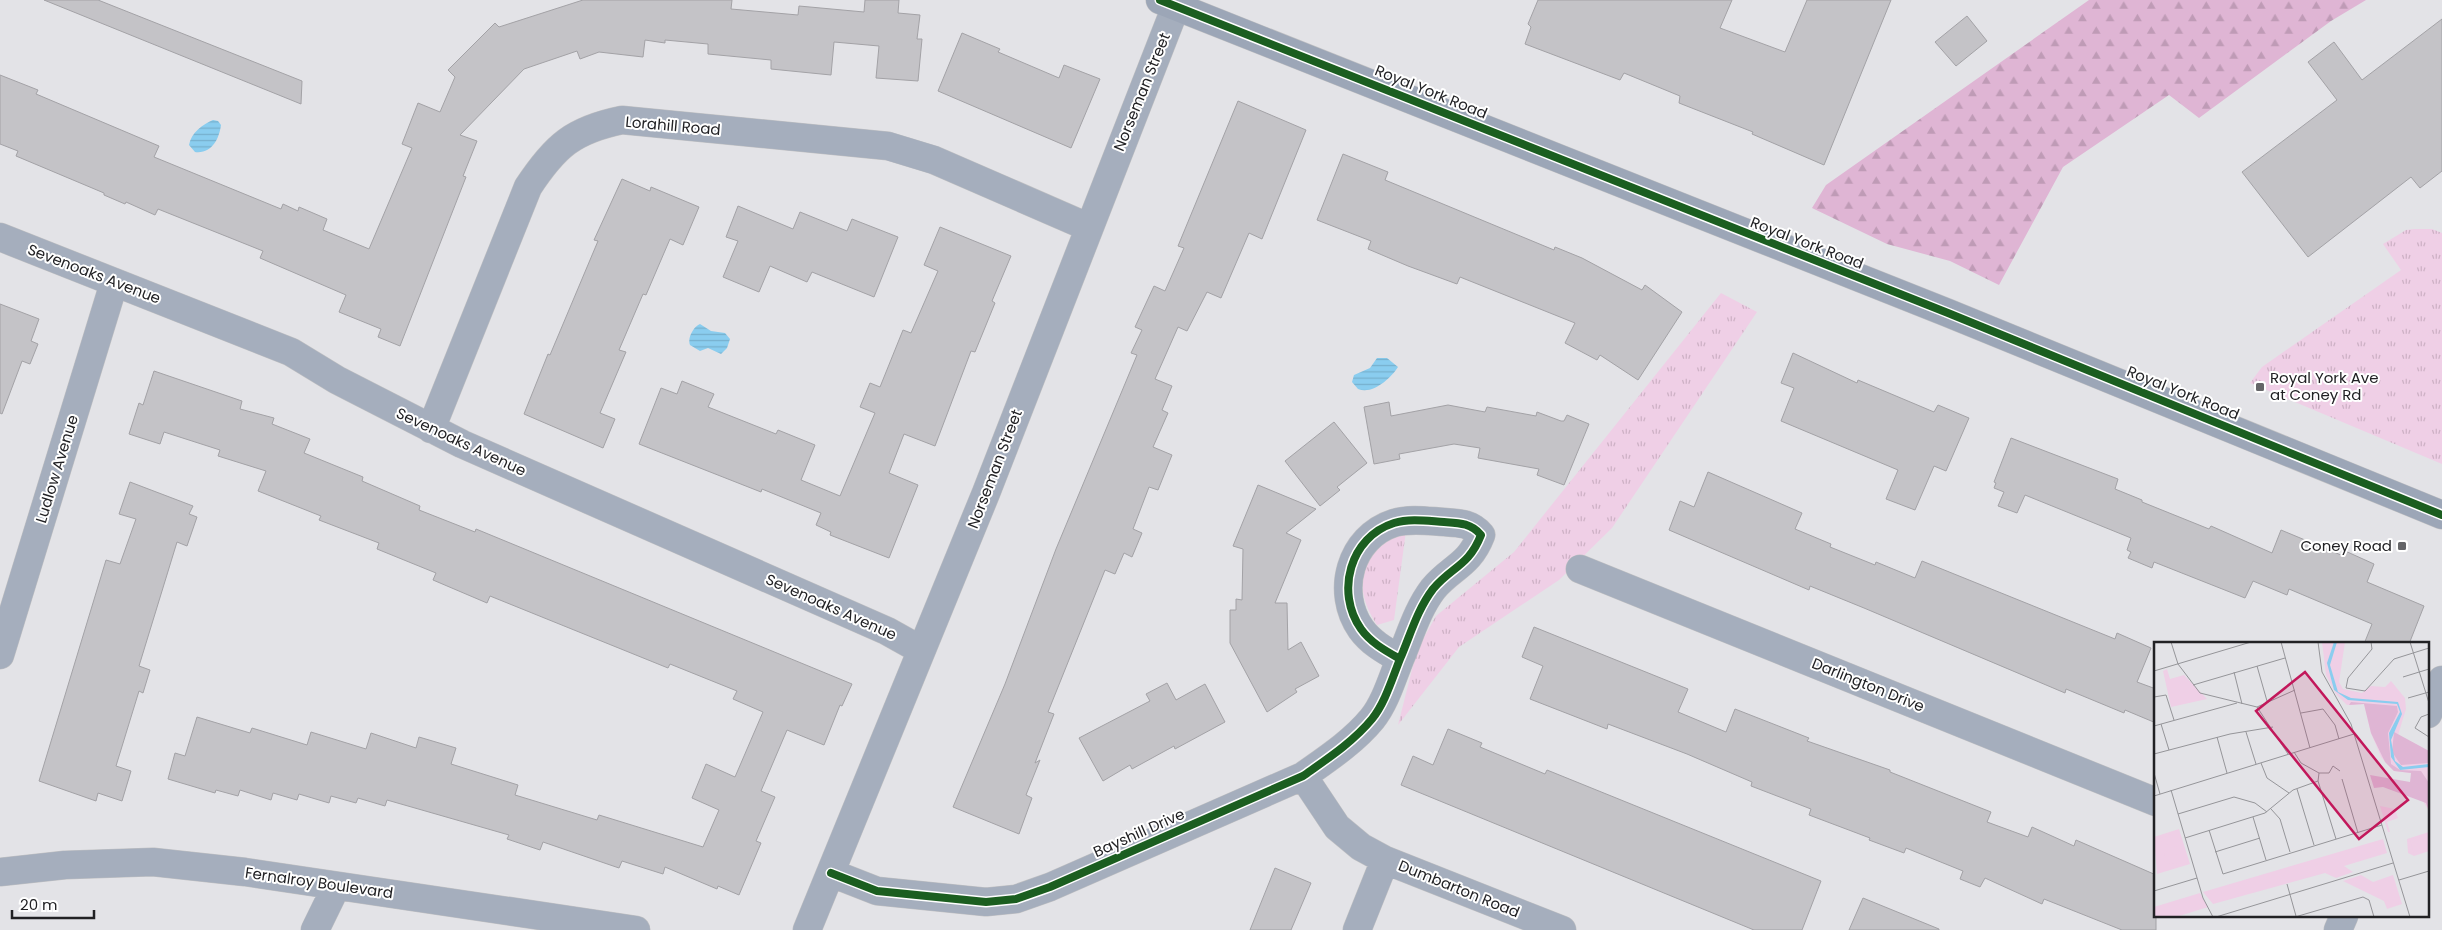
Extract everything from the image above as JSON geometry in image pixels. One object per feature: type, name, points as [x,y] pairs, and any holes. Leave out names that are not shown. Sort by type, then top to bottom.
[{"type":"main road","name":"Royal York Road","points":[[1168,3],[1957,316],[2442,515]]},
{"type":"street","name":"Norseman Street","points":[[807,930],[986,493],[1088,227],[1168,3]]},
{"type":"street","name":"Lorahill Road","points":[[431,429],[528,187],[546,159],[568,140],[596,126],[622,120],[888,146],[934,160],[1088,227]]},
{"type":"street","name":"Sevenoaks Avenue","points":[[0,237],[114,284],[204,316],[291,352],[337,380],[431,429],[887,631],[922,650]]},
{"type":"street","name":"Ludlow Avenue","points":[[0,654],[114,284]]},
{"type":"street","name":"Bayshill Drive","points":[[831,873],[877,891],[986,902],[1016,899],[1050,887],[1303,776],[1350,741],[1372,718],[1385,695],[1400,660],[1422,607],[1434,589],[1464,563],[1476,549],[1481,535],[1475,527],[1461,523],[1413,520],[1394,523],[1375,532],[1358,550],[1349,571],[1348,592],[1352,612],[1361,629],[1378,646],[1400,660]]},
{"type":"street","name":"Darlington Drive","points":[[1580,569],[2154,801]]},
{"type":"street","points":[[2430,709],[2442,680]]},
{"type":"street","name":"Dumbarton Road","points":[[1303,776],[1337,827],[1361,847],[1385,860],[1562,930]]},
{"type":"street","points":[[1357,930],[1385,860]]},
{"type":"street","name":"Fernalroy Boulevard","points":[[0,872],[65,865],[153,862],[245,872],[636,930]]},
{"type":"street","points":[[315,930],[336,887]]},
{"type":"street","points":[[2338,930],[2343,918]]},
{"type":"green space","points":[[2089,0],[2366,0],[2331,21],[2199,118],[2169,95],[2063,167],[1999,285],[1950,261],[1887,244],[1812,208],[1826,185]]},
{"type":"green space","points":[[2432,229],[2442,233],[2442,464],[2250,383],[2262,367],[2401,270],[2383,244],[2406,230]]},
{"type":"green space","points":[[1721,293],[1757,312],[1612,528],[1559,580],[1459,647],[1398,725],[1417,650],[1436,616],[1514,552]]},
{"type":"green space","points":[[1406,531],[1394,620],[1377,625],[1364,596],[1362,583],[1364,570],[1379,548]]},
{"type":"water","points":[[213,120],[218,121],[221,125],[214,144],[206,151],[195,152],[189,145],[192,137],[205,124]]},
{"type":"water","points":[[700,324],[711,331],[725,333],[730,339],[727,348],[721,354],[708,348],[700,351],[690,345],[689,339],[695,327]]},
{"type":"water","points":[[1377,358],[1387,358],[1398,367],[1391,376],[1375,388],[1370,390],[1358,389],[1352,382],[1354,375],[1370,368]]},
{"type":"building","points":[[44,0],[98,0],[302,81],[301,104]]},
{"type":"building","points":[[583,0],[732,0],[731,9],[798,15],[799,6],[864,12],[865,0],[899,0],[898,13],[920,15],[917,39],[922,39],[918,81],[876,78],[879,46],[834,42],[831,75],[771,69],[771,60],[708,54],[708,44],[665,40],[665,43],[645,40],[643,57],[599,52],[580,59],[577,51],[524,69],[460,135],[477,141],[463,176],[466,177],[400,346],[378,337],[381,329],[339,312],[346,295],[260,258],[263,251],[158,209],[155,215],[126,202],[125,204],[104,195],[104,193],[16,156],[18,151],[0,144],[0,75],[38,90],[36,94],[159,146],[154,157],[281,209],[283,204],[298,211],[299,207],[327,219],[323,230],[369,249],[412,148],[402,144],[418,103],[440,112],[455,77],[448,70],[495,23],[499,27]]},
{"type":"building","points":[[1538,0],[1732,0],[1720,28],[1785,52],[1807,0],[1891,0],[1824,165],[1752,134],[1753,132],[1679,103],[1680,96],[1624,73],[1620,80],[1525,44],[1531,27],[1528,24]]},
{"type":"building","points":[[1967,16],[1987,41],[1956,66],[1935,42]]},
{"type":"building","points":[[2442,19],[2442,171],[2420,188],[2411,177],[2308,257],[2242,172],[2337,100],[2308,62],[2334,42],[2362,80]]},
{"type":"building","points":[[962,33],[1000,49],[998,52],[1059,78],[1064,65],[1100,79],[1071,148],[938,91]]},
{"type":"building","points":[[1238,101],[1306,130],[1262,239],[1249,233],[1221,298],[1207,292],[1187,331],[1178,327],[1155,379],[1172,386],[1162,410],[1168,413],[1153,447],[1172,455],[1158,490],[1149,487],[1133,529],[1142,533],[1132,557],[1124,553],[1115,574],[1105,570],[1048,712],[1054,714],[1035,763],[1040,760],[1026,795],[1032,798],[1019,834],[953,807],[1005,684],[1056,549],[1137,355],[1131,353],[1142,330],[1135,327],[1154,286],[1165,291],[1184,248],[1178,246]]},
{"type":"building","points":[[1343,154],[1388,172],[1385,180],[1554,250],[1555,247],[1582,258],[1642,290],[1645,285],[1682,312],[1638,380],[1600,355],[1597,360],[1565,343],[1575,323],[1460,277],[1457,284],[1408,266],[1368,249],[1371,241],[1317,220]]},
{"type":"building","points":[[622,179],[650,191],[651,187],[699,207],[683,245],[670,239],[646,295],[643,294],[619,350],[626,352],[600,413],[615,419],[603,448],[524,414],[548,354],[550,355],[598,241],[594,240]]},
{"type":"building","points":[[738,206],[793,229],[800,212],[847,231],[852,219],[898,237],[874,297],[812,272],[807,282],[770,266],[759,292],[723,277],[738,241],[726,237]]},
{"type":"building","points":[[940,227],[1011,256],[992,301],[995,303],[975,352],[971,351],[935,446],[904,434],[889,473],[918,485],[889,558],[830,535],[831,532],[816,525],[821,513],[762,489],[761,492],[639,444],[661,388],[677,394],[682,381],[714,394],[708,407],[776,434],[778,430],[815,445],[801,480],[840,496],[875,413],[860,407],[870,383],[880,387],[903,330],[911,333],[938,271],[924,265]]},
{"type":"building","points":[[0,304],[39,319],[31,341],[38,344],[30,364],[22,361],[2,414],[0,413]]},
{"type":"building","points":[[1793,353],[1857,383],[1858,380],[1934,412],[1938,405],[1969,418],[1946,471],[1934,466],[1915,510],[1886,499],[1898,470],[1781,421],[1794,388],[1781,383]]},
{"type":"building","points":[[154,371],[242,401],[240,409],[274,418],[272,424],[310,439],[304,453],[363,477],[362,481],[420,506],[419,510],[475,532],[476,529],[852,684],[842,706],[840,705],[824,745],[787,730],[761,791],[775,797],[756,841],[761,843],[739,895],[718,886],[717,889],[665,867],[663,874],[622,861],[619,868],[543,842],[540,850],[507,839],[509,835],[387,800],[385,806],[358,798],[356,803],[331,796],[329,803],[299,794],[297,800],[273,793],[271,800],[240,790],[238,796],[216,790],[215,793],[168,779],[175,753],[185,756],[197,717],[250,733],[252,728],[307,745],[311,732],[366,749],[371,733],[416,748],[419,737],[456,748],[451,764],[518,785],[515,795],[597,820],[599,815],[703,847],[719,810],[692,798],[706,764],[735,777],[763,712],[733,699],[737,691],[670,664],[668,668],[490,596],[487,603],[433,580],[436,573],[377,549],[379,543],[319,520],[321,516],[258,491],[266,471],[218,456],[220,450],[164,432],[160,444],[129,434],[139,403],[143,405]]},
{"type":"building","points":[[1389,402],[1391,416],[1448,405],[1485,412],[1487,407],[1536,416],[1537,412],[1561,421],[1564,421],[1567,415],[1589,424],[1564,485],[1537,475],[1539,469],[1478,458],[1480,448],[1454,444],[1399,454],[1400,459],[1374,464],[1364,407]]},
{"type":"building","points":[[1334,422],[1367,463],[1337,487],[1340,490],[1320,506],[1285,461]]},
{"type":"building","points":[[2011,438],[2118,479],[2115,489],[2142,500],[2142,502],[2209,529],[2211,526],[2272,553],[2281,530],[2341,555],[2343,550],[2374,564],[2367,582],[2424,606],[2410,642],[2365,642],[2372,624],[2289,589],[2287,595],[2253,581],[2245,598],[2154,562],[2152,568],[2128,558],[2131,552],[2127,550],[2131,538],[2025,495],[2017,513],[1998,506],[2004,492],[1994,488],[1996,483],[1994,482]]},
{"type":"building","points":[[1708,472],[1802,513],[1795,529],[1831,544],[1830,547],[1875,565],[1876,562],[1915,578],[1922,561],[2115,639],[2117,633],[2151,648],[2137,682],[2154,688],[2154,722],[2125,710],[2124,713],[2066,689],[2065,693],[1810,586],[1809,590],[1669,530],[1680,501],[1694,507]]},
{"type":"building","points":[[130,482],[193,506],[189,514],[197,517],[187,546],[177,542],[139,666],[150,670],[143,693],[139,691],[116,766],[131,771],[122,801],[98,793],[96,801],[39,781],[106,560],[120,564],[136,519],[119,514]]},
{"type":"building","points":[[1258,485],[1316,509],[1286,533],[1301,540],[1275,603],[1287,603],[1288,650],[1301,642],[1319,676],[1295,689],[1297,692],[1267,712],[1230,643],[1230,610],[1236,610],[1236,599],[1242,600],[1243,549],[1233,546]]},
{"type":"building","points":[[1534,627],[1688,689],[1678,712],[1726,732],[1735,709],[1809,738],[1807,741],[1890,770],[1890,772],[1991,812],[1987,822],[2028,837],[2032,827],[2074,846],[2076,840],[2154,874],[2154,918],[2156,918],[2156,930],[2122,930],[2044,899],[2042,904],[1985,878],[1980,887],[1960,879],[1963,871],[1906,848],[1904,853],[1809,815],[1811,809],[1751,786],[1752,782],[1687,754],[1608,724],[1607,729],[1530,699],[1543,666],[1522,657]]},
{"type":"building","points":[[1167,683],[1176,700],[1205,684],[1225,722],[1175,749],[1174,746],[1132,769],[1130,765],[1103,781],[1079,738],[1150,701],[1146,694]]},
{"type":"building","points":[[1448,729],[1482,743],[1480,747],[1545,774],[1547,770],[1821,881],[1802,930],[1754,930],[1401,785],[1413,756],[1433,765]]},
{"type":"building","points":[[1275,868],[1311,883],[1291,930],[1250,930]]},
{"type":"building","points":[[1863,898],[1939,929],[1939,930],[1849,930]]},
{"type":"cycle path","points":[[1160,0],[1948,313],[2442,515]]},
{"type":"cycle path","points":[[831,873],[877,891],[986,902],[1016,899],[1050,887],[1303,776],[1348,743],[1377,713],[1400,659],[1369,638],[1361,629],[1353,614],[1349,599],[1348,583],[1351,567],[1357,553],[1367,540],[1379,530],[1400,521],[1419,520],[1455,523],[1473,528],[1481,535],[1476,545],[1465,560],[1440,582],[1427,597],[1400,659]]},
{"type":"place","name":"Royal York Ave at Coney Rd","points":[[2260,387]]},
{"type":"place","name":"Coney Road","points":[[2402,546]]}]
